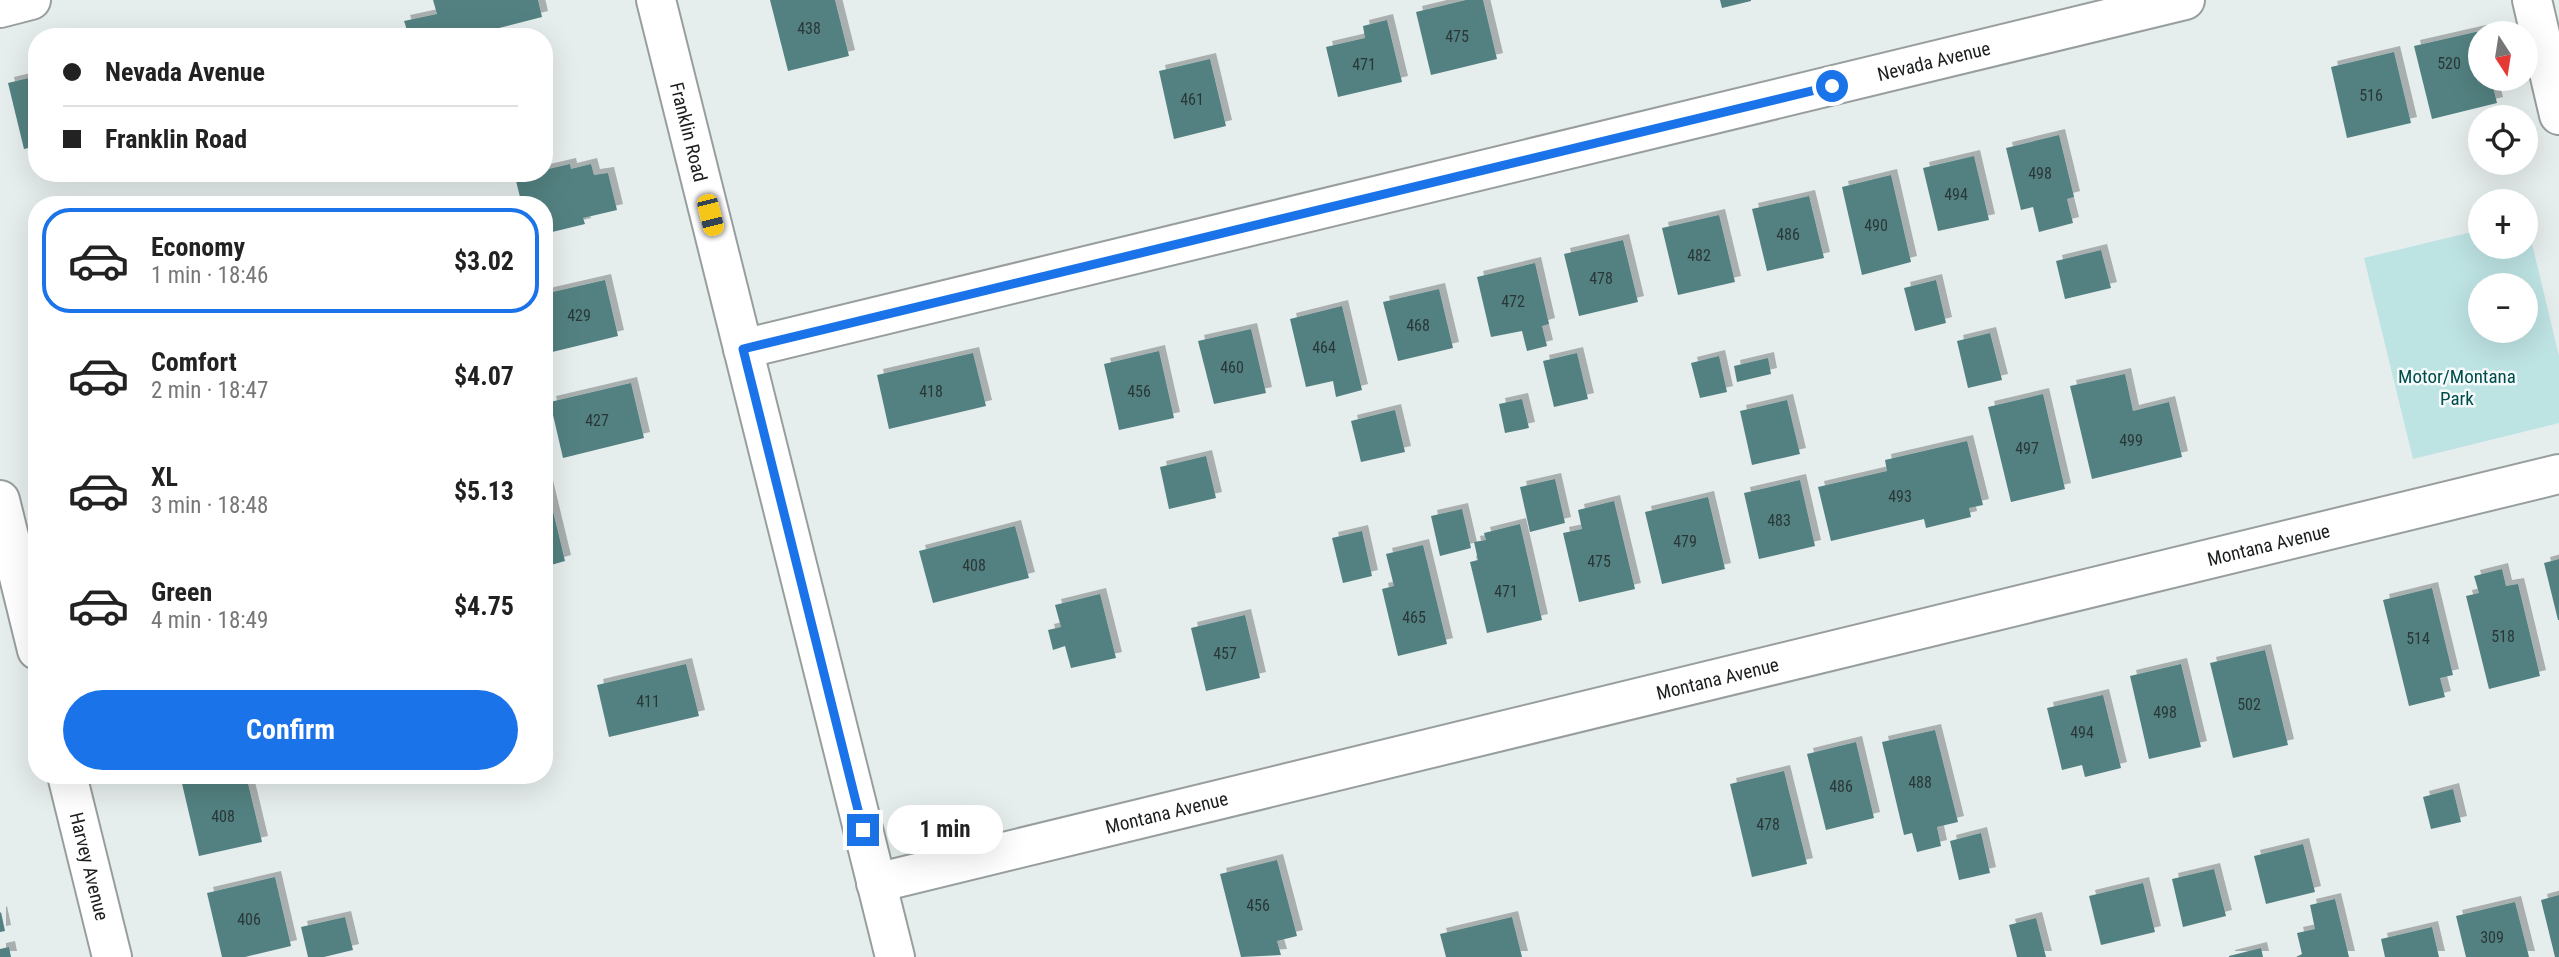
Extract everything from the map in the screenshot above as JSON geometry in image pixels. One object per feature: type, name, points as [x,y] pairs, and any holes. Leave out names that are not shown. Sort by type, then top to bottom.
[{"type":"street","points":[[0,8],[31,0]]},
{"type":"street","name":"Franklin Road","points":[[656,0],[895,957]]},
{"type":"street","name":"Nevada Avenue","points":[[743,349],[2185,0]]},
{"type":"street","points":[[2532,0],[2559,115]]},
{"type":"street","name":"Montana Avenue","points":[[876,883],[2559,474]]},
{"type":"street","points":[[0,500],[28,614]]},
{"type":"street","name":"Harvey Avenue","points":[[69,784],[112,957]]},
{"type":"green space","name":"Motor/Montana Park","points":[[2468,233],[2468,259],[2536,259],[2559,356],[2559,423],[2413,459],[2364,258]]},
{"type":"building","points":[[433,0],[538,0],[542,17],[499,28],[406,28],[404,21],[437,14]]},
{"type":"building","points":[[770,0],[835,0],[849,56],[788,71]]},
{"type":"building","points":[[1466,0],[1483,0],[1497,59],[1431,75],[1416,12]]},
{"type":"building","points":[[1720,0],[1751,0],[1751,1],[1722,8]]},
{"type":"building","points":[[1387,20],[1402,82],[1338,97],[1326,47],[1365,38],[1363,26]]},
{"type":"building","points":[[2468,34],[2468,91],[2494,91],[2497,103],[2468,105],[2468,110],[2432,119],[2414,46]]},
{"type":"building","points":[[2394,52],[2411,123],[2347,138],[2331,67]]},
{"type":"building","points":[[1210,59],[1226,126],[1174,139],[1159,71]]},
{"type":"building","points":[[28,78],[28,148],[24,149],[8,83]]},
{"type":"building","points":[[2059,135],[2074,197],[2067,199],[2073,223],[2039,232],[2033,207],[2021,210],[2006,148]]},
{"type":"building","points":[[1974,156],[1989,220],[1938,231],[1923,168]]},
{"type":"building","points":[[570,164],[571,169],[591,164],[594,175],[608,173],[617,210],[583,218],[585,224],[553,232],[553,196],[520,196],[516,182],[553,182],[553,168]]},
{"type":"building","points":[[1891,175],[1911,262],[1862,275],[1842,187]]},
{"type":"building","points":[[1809,196],[1824,258],[1767,271],[1752,209]]},
{"type":"building","points":[[1719,215],[1735,282],[1678,295],[1662,228]]},
{"type":"building","points":[[1623,240],[1638,302],[1579,316],[1564,254]]},
{"type":"building","points":[[2101,250],[2111,288],[2065,299],[2056,261]]},
{"type":"building","points":[[1535,263],[1549,324],[1542,326],[1547,346],[1527,351],[1522,331],[1491,337],[1477,277]]},
{"type":"building","points":[[605,280],[618,336],[553,352],[553,292]]},
{"type":"building","points":[[1936,280],[1946,323],[1915,331],[1904,288]]},
{"type":"building","points":[[1439,289],[1453,348],[1398,361],[1383,302]]},
{"type":"building","points":[[1342,306],[1362,390],[1336,397],[1333,381],[1306,387],[1290,319]]},
{"type":"building","points":[[1251,329],[1266,393],[1214,404],[1198,341]]},
{"type":"building","points":[[1990,333],[2002,380],[1968,388],[1957,341]]},
{"type":"building","points":[[1159,351],[1174,418],[1119,430],[1104,364]]},
{"type":"building","points":[[973,353],[986,406],[889,429],[877,375]]},
{"type":"building","points":[[1577,353],[1588,399],[1554,407],[1543,361]]},
{"type":"building","points":[[1719,356],[1727,392],[1700,398],[1691,363]]},
{"type":"building","points":[[1768,358],[1771,374],[1737,382],[1734,366]]},
{"type":"building","points":[[2125,374],[2133,411],[2169,402],[2182,457],[2092,479],[2070,386]]},
{"type":"building","points":[[631,383],[644,438],[563,458],[553,415],[553,401]]},
{"type":"building","points":[[2043,394],[2065,489],[2011,502],[1988,407]]},
{"type":"building","points":[[1522,399],[1529,428],[1505,433],[1499,404]]},
{"type":"building","points":[[1787,400],[1800,454],[1752,465],[1740,411]]},
{"type":"building","points":[[1395,410],[1405,452],[1361,462],[1351,421]]},
{"type":"building","points":[[1967,441],[1983,505],[1969,508],[1971,517],[1926,528],[1924,519],[1831,541],[1818,487],[1887,471],[1885,460]]},
{"type":"building","points":[[1206,456],[1216,498],[1169,509],[1160,467]]},
{"type":"building","points":[[1555,479],[1565,523],[1530,532],[1520,487]]},
{"type":"building","points":[[1800,480],[1815,546],[1759,559],[1744,493]]},
{"type":"building","points":[[1708,497],[1725,569],[1662,584],[1645,512]]},
{"type":"building","points":[[1614,501],[1635,589],[1579,602],[1563,533],[1582,529],[1578,510]]},
{"type":"building","points":[[1462,509],[1471,548],[1440,556],[1431,516]]},
{"type":"building","points":[[553,511],[565,561],[553,564]]},
{"type":"building","points":[[1520,524],[1542,620],[1487,633],[1470,562],[1478,560],[1474,542],[1486,540],[1484,533]]},
{"type":"building","points":[[1015,526],[1029,578],[933,603],[919,551]]},
{"type":"building","points":[[1362,531],[1372,576],[1343,583],[1332,538]]},
{"type":"building","points":[[1423,545],[1447,644],[1398,656],[1382,589],[1394,586],[1386,554]]},
{"type":"building","points":[[2559,559],[2559,620],[2558,620],[2544,563]]},
{"type":"building","points":[[2502,569],[2506,586],[2518,584],[2540,676],[2489,689],[2466,596],[2479,593],[2474,576]]},
{"type":"building","points":[[2432,588],[2453,675],[2440,678],[2445,697],[2409,706],[2383,600]]},
{"type":"building","points":[[1100,594],[1116,658],[1071,668],[1065,646],[1053,650],[1048,630],[1061,627],[1055,605]]},
{"type":"building","points":[[1245,615],[1260,678],[1206,691],[1191,628]]},
{"type":"building","points":[[2265,650],[2288,745],[2233,758],[2210,663]]},
{"type":"building","points":[[686,664],[699,716],[609,737],[597,685]]},
{"type":"building","points":[[2181,664],[2201,747],[2149,759],[2130,676]]},
{"type":"building","points":[[2103,695],[2121,768],[2085,777],[2082,765],[2062,770],[2047,708]]},
{"type":"building","points":[[1935,730],[1958,822],[1937,827],[1941,846],[1917,852],[1912,833],[1904,835],[1882,742]]},
{"type":"building","points":[[1856,742],[1874,818],[1826,830],[1807,754]]},
{"type":"building","points":[[1784,771],[1807,864],[1752,877],[1730,784]]},
{"type":"building","points":[[182,784],[248,784],[262,842],[199,856]]},
{"type":"building","points":[[2453,789],[2461,822],[2431,829],[2423,797]]},
{"type":"building","points":[[1981,833],[1990,873],[1959,880],[1950,841]]},
{"type":"building","points":[[2303,844],[2315,892],[2266,904],[2254,856]]},
{"type":"building","points":[[1277,860],[1297,936],[1277,941],[1281,955],[1241,957],[1220,874]]},
{"type":"building","points":[[2214,869],[2226,916],[2183,927],[2172,879]]},
{"type":"building","points":[[275,877],[291,946],[245,957],[222,957],[207,893]]},
{"type":"building","points":[[2143,883],[2155,932],[2101,945],[2089,896]]},
{"type":"building","points":[[2559,895],[2559,957],[2555,957],[2541,900]]},
{"type":"building","points":[[2335,899],[2349,957],[2296,957],[2302,954],[2297,933],[2315,929],[2310,905]]},
{"type":"building","points":[[2515,902],[2529,957],[2466,957],[2456,916]]},
{"type":"building","points":[[0,913],[5,931],[0,932]]},
{"type":"building","points":[[345,917],[353,950],[324,957],[308,957],[301,927]]},
{"type":"building","points":[[1512,917],[1522,957],[1446,957],[1440,934]]},
{"type":"building","points":[[2036,918],[2046,957],[2017,957],[2009,925]]},
{"type":"building","points":[[2432,927],[2439,957],[2385,957],[2381,939]]},
{"type":"building","points":[[9,947],[11,957],[0,957],[0,949]]},
{"type":"building","points":[[2261,948],[2263,957],[2229,957],[2229,956]]},
{"type":"route","points":[[863,830],[743,349],[1832,86]]}]
